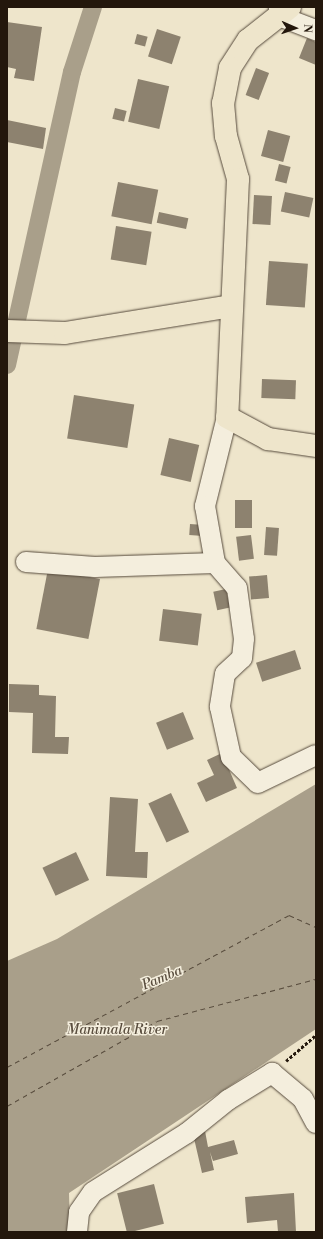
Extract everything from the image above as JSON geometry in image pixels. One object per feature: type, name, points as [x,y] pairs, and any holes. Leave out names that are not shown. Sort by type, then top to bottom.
[{"type":"main road","points":[[283,10],[248,40],[230,68],[223,103],[226,136],[238,179],[227,417],[268,439],[316,446]]},
{"type":"main road","points":[[7,332],[65,334],[231,306]]},
{"type":"street","points":[[283,10],[316,30]]},
{"type":"street","points":[[227,417],[205,506],[215,563],[237,588],[244,639],[242,658],[225,674],[220,707],[231,757],[258,783],[316,755]]},
{"type":"street","points":[[26,562],[95,566],[215,563]]},
{"type":"street","points":[[77,1232],[79,1212],[93,1192],[187,1133],[228,1100],[272,1073],[303,1099],[316,1122]]},
{"type":"path","points":[[272,1073],[316,1035]]},
{"type":"water","name":"Manimala River","points":[[316,784],[316,1029],[69,1193],[70,1232],[7,1232],[7,961],[57,939]]},
{"type":"building","points":[[7,22],[42,27],[34,81],[14,78],[16,69],[7,67]]},
{"type":"building","points":[[157,29],[181,37],[172,64],[148,57]]},
{"type":"building","points":[[137,34],[148,37],[145,47],[134,44]]},
{"type":"building","points":[[307,38],[316,42],[316,65],[299,58]]},
{"type":"building","points":[[256,68],[269,73],[259,100],[246,95]]},
{"type":"building","points":[[138,79],[169,86],[159,129],[128,122]]},
{"type":"building","points":[[115,108],[127,111],[124,122],[112,119]]},
{"type":"building","points":[[7,120],[46,128],[43,149],[7,142]]},
{"type":"building","points":[[268,130],[290,136],[283,162],[261,156]]},
{"type":"building","points":[[279,164],[291,167],[287,183],[275,180]]},
{"type":"building","points":[[118,182],[158,190],[152,224],[111,216]]},
{"type":"building","points":[[285,192],[313,198],[309,218],[281,212]]},
{"type":"building","points":[[254,195],[272,196],[270,225],[252,224]]},
{"type":"building","points":[[159,212],[188,218],[186,229],[157,223]]},
{"type":"building","points":[[116,226],[152,232],[146,265],[111,260]]},
{"type":"building","points":[[269,261],[308,264],[305,308],[266,305]]},
{"type":"building","points":[[262,379],[296,380],[295,399],[261,398]]},
{"type":"building","points":[[74,395],[134,405],[127,448],[67,438]]},
{"type":"building","points":[[169,438],[199,445],[191,482],[160,475]]},
{"type":"building","points":[[235,500],[252,500],[252,528],[235,528]]},
{"type":"building","points":[[190,524],[204,525],[203,536],[189,535]]},
{"type":"building","points":[[266,527],[279,528],[277,556],[264,555]]},
{"type":"building","points":[[251,535],[254,559],[239,561],[236,537]]},
{"type":"building","points":[[48,569],[100,579],[88,639],[36,629]]},
{"type":"building","points":[[267,575],[269,598],[251,599],[249,577]]},
{"type":"building","points":[[226,589],[230,608],[217,610],[213,592]]},
{"type":"building","points":[[163,609],[202,614],[198,646],[159,641]]},
{"type":"building","points":[[295,650],[301,669],[262,682],[256,663]]},
{"type":"building","points":[[9,684],[39,685],[39,695],[56,696],[55,737],[69,737],[68,754],[32,753],[33,713],[9,712]]},
{"type":"building","points":[[183,712],[194,739],[167,750],[156,723]]},
{"type":"building","points":[[222,753],[237,788],[206,802],[197,783],[214,775],[207,760]]},
{"type":"building","points":[[171,793],[189,832],[167,843],[148,804]]},
{"type":"building","points":[[110,797],[138,799],[135,852],[148,852],[147,878],[106,876]]},
{"type":"building","points":[[76,852],[89,880],[56,896],[42,868]]},
{"type":"building","points":[[205,1131],[208,1147],[234,1140],[238,1154],[213,1161],[210,1152],[214,1170],[202,1173],[193,1134]]},
{"type":"building","points":[[154,1184],[164,1224],[127,1232],[117,1193]]},
{"type":"building","points":[[294,1193],[296,1232],[278,1232],[277,1220],[247,1223],[245,1197]]},
{"type":"waterway","points":[[7,365],[72,72],[93,7]]},
{"type":"ferry route","points":[[7,1067],[289,915],[316,927]]},
{"type":"ferry route","points":[[7,1106],[157,1021],[316,979]]},
{"type":"water label","name":"Pamba","points":[[162,978]]}]
